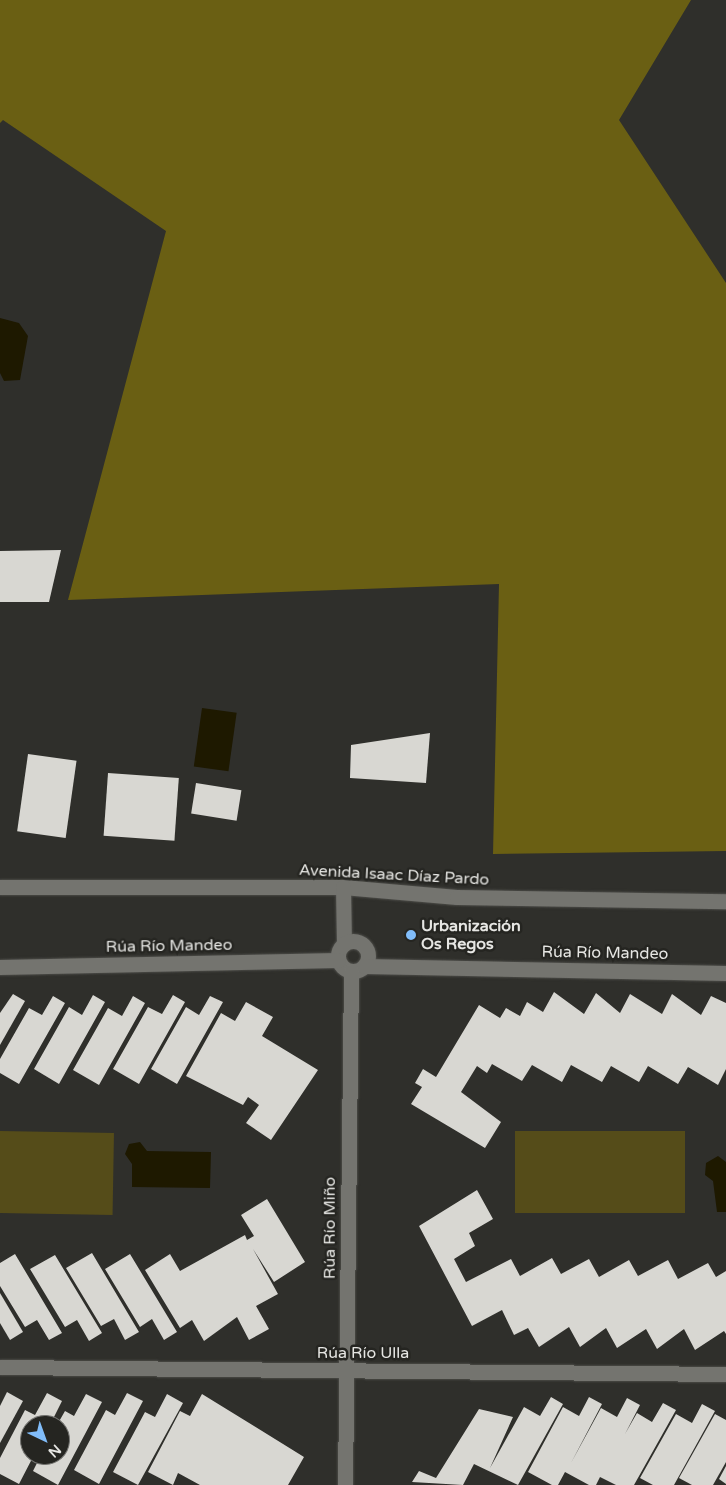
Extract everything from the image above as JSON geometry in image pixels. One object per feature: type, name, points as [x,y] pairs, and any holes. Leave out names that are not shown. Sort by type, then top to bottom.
[{"type":"street","name":"Avenida Isaac Díaz Pardo","points":[[0,888],[343,886],[457,897],[726,901]]},
{"type":"street","points":[[343,886],[344,944],[338,960],[358,968],[368,957],[363,945],[354,940],[344,944]]},
{"type":"street","name":"Rúa Río Mandeo","points":[[0,967],[338,960]]},
{"type":"street","name":"Rúa Río Mandeo","points":[[358,968],[726,973]]},
{"type":"street","name":"Rúa Río Miño","points":[[345,1485],[358,968]]},
{"type":"street","name":"Rúa Río Ulla","points":[[0,1367],[726,1374]]},
{"type":"shaded area","points":[[0,0],[691,0],[619,120],[726,283],[726,851],[493,854],[499,584],[68,600],[166,231],[3,120],[0,123]]},
{"type":"shaded area","points":[[0,318],[19,323],[28,336],[20,380],[4,381],[0,373]]},
{"type":"shaded area","points":[[202,708],[237,713],[228,771],[194,766]]},
{"type":"shaded area","points":[[0,1131],[114,1133],[113,1215],[0,1213]]},
{"type":"shaded area","points":[[515,1131],[685,1131],[685,1213],[515,1213]]},
{"type":"shaded area","points":[[140,1142],[147,1151],[211,1152],[210,1188],[132,1187],[132,1164],[125,1154],[129,1144]]},
{"type":"shaded area","points":[[718,1156],[726,1162],[726,1212],[717,1212],[713,1181],[705,1175],[706,1163]]},
{"type":"building","points":[[61,550],[49,602],[0,602],[0,551]]},
{"type":"building","points":[[430,733],[426,783],[350,778],[351,745]]},
{"type":"building","points":[[28,754],[77,761],[66,838],[17,831]]},
{"type":"building","points":[[108,773],[179,778],[174,841],[104,836]]},
{"type":"building","points":[[196,783],[241,790],[237,821],[191,814]]},
{"type":"building","points":[[554,992],[584,1014],[596,993],[620,1013],[630,994],[662,1014],[672,994],[701,1015],[711,996],[726,1003],[726,1069],[718,1085],[688,1067],[678,1084],[648,1066],[639,1082],[611,1066],[602,1082],[571,1065],[562,1082],[532,1065],[522,1081],[492,1064],[487,1073],[477,1066],[461,1092],[501,1122],[485,1148],[411,1104],[422,1087],[415,1083],[423,1069],[436,1077],[479,1005],[500,1018],[506,1008],[520,1016],[527,1002],[543,1012]]},
{"type":"building","points":[[13,994],[25,1001],[0,1045],[0,1013]]},
{"type":"building","points":[[93,995],[105,1002],[59,1084],[34,1069],[69,1007],[82,1015]]},
{"type":"building","points":[[173,995],[185,1002],[139,1084],[113,1069],[148,1007],[162,1014]]},
{"type":"building","points":[[53,996],[65,1003],[19,1084],[0,1073],[0,1059],[29,1008],[42,1015]]},
{"type":"building","points":[[133,996],[145,1003],[99,1085],[73,1070],[108,1008],[122,1016]]},
{"type":"building","points":[[210,996],[223,1002],[177,1084],[151,1069],[186,1007],[199,1015]]},
{"type":"building","points":[[246,1002],[273,1017],[262,1036],[318,1070],[271,1140],[246,1123],[259,1105],[248,1097],[243,1105],[186,1076],[221,1013],[235,1021]]},
{"type":"building","points":[[477,1190],[493,1219],[469,1233],[475,1246],[454,1259],[466,1282],[511,1259],[520,1276],[552,1258],[561,1274],[589,1259],[599,1277],[629,1260],[638,1276],[668,1260],[678,1279],[708,1263],[716,1277],[726,1271],[726,1334],[724,1331],[695,1350],[684,1329],[657,1349],[646,1329],[617,1348],[606,1328],[580,1347],[569,1327],[539,1347],[528,1328],[514,1335],[502,1310],[472,1326],[419,1226]]},
{"type":"building","points":[[267,1199],[305,1262],[274,1282],[253,1249],[278,1294],[256,1306],[269,1329],[249,1340],[237,1317],[204,1341],[192,1320],[180,1328],[145,1270],[170,1254],[180,1271],[245,1235],[247,1240],[254,1236],[241,1215]]},
{"type":"building","points":[[92,1253],[139,1332],[125,1340],[114,1319],[101,1326],[66,1268]]},
{"type":"building","points":[[15,1254],[62,1333],[49,1340],[37,1320],[25,1327],[0,1286],[0,1263]]},
{"type":"building","points":[[130,1254],[177,1332],[164,1340],[152,1319],[140,1327],[105,1269]]},
{"type":"building","points":[[55,1255],[102,1333],[89,1341],[77,1320],[65,1327],[30,1269]]},
{"type":"building","points":[[0,1293],[23,1332],[10,1340],[0,1323]]},
{"type":"building","points":[[7,1392],[23,1401],[0,1443],[0,1406]]},
{"type":"building","points":[[47,1393],[62,1401],[55,1415],[35,1415]]},
{"type":"building","points":[[127,1393],[143,1401],[99,1484],[74,1470],[106,1410],[115,1415]]},
{"type":"building","points":[[86,1394],[102,1402],[70,1462],[70,1415],[63,1415],[65,1411],[74,1416]]},
{"type":"building","points":[[167,1394],[183,1403],[138,1485],[113,1472],[145,1412],[155,1417]]},
{"type":"building","points":[[202,1394],[304,1457],[288,1485],[200,1485],[178,1473],[173,1485],[148,1472],[180,1411],[190,1416]]},
{"type":"building","points":[[551,1397],[563,1404],[518,1485],[474,1464],[463,1485],[412,1482],[419,1471],[436,1478],[479,1409],[513,1417],[490,1468],[524,1407],[540,1416]]},
{"type":"building","points":[[589,1397],[602,1404],[571,1463],[601,1408],[617,1417],[627,1398],[640,1405],[625,1434],[637,1413],[652,1422],[663,1403],[676,1410],[634,1485],[616,1485],[600,1477],[596,1485],[589,1485],[565,1472],[558,1485],[552,1485],[528,1472],[563,1407],[579,1416]]},
{"type":"building","points":[[702,1404],[715,1411],[674,1485],[653,1485],[640,1478],[676,1414],[692,1423]]},
{"type":"building","points":[[25,1410],[35,1415],[22,1415]]},
{"type":"building","points":[[715,1414],[726,1420],[726,1462],[713,1485],[692,1485],[679,1478]]},
{"type":"building","points":[[20,1420],[20,1465],[29,1465],[19,1484],[0,1474],[0,1458]]},
{"type":"building","points":[[36,1465],[69,1465],[58,1485],[33,1471]]},
{"type":"building","points":[[726,1466],[726,1484],[719,1479]]},
{"type":"place","name":"Urbanización Os Regos","points":[[411,935]]}]
